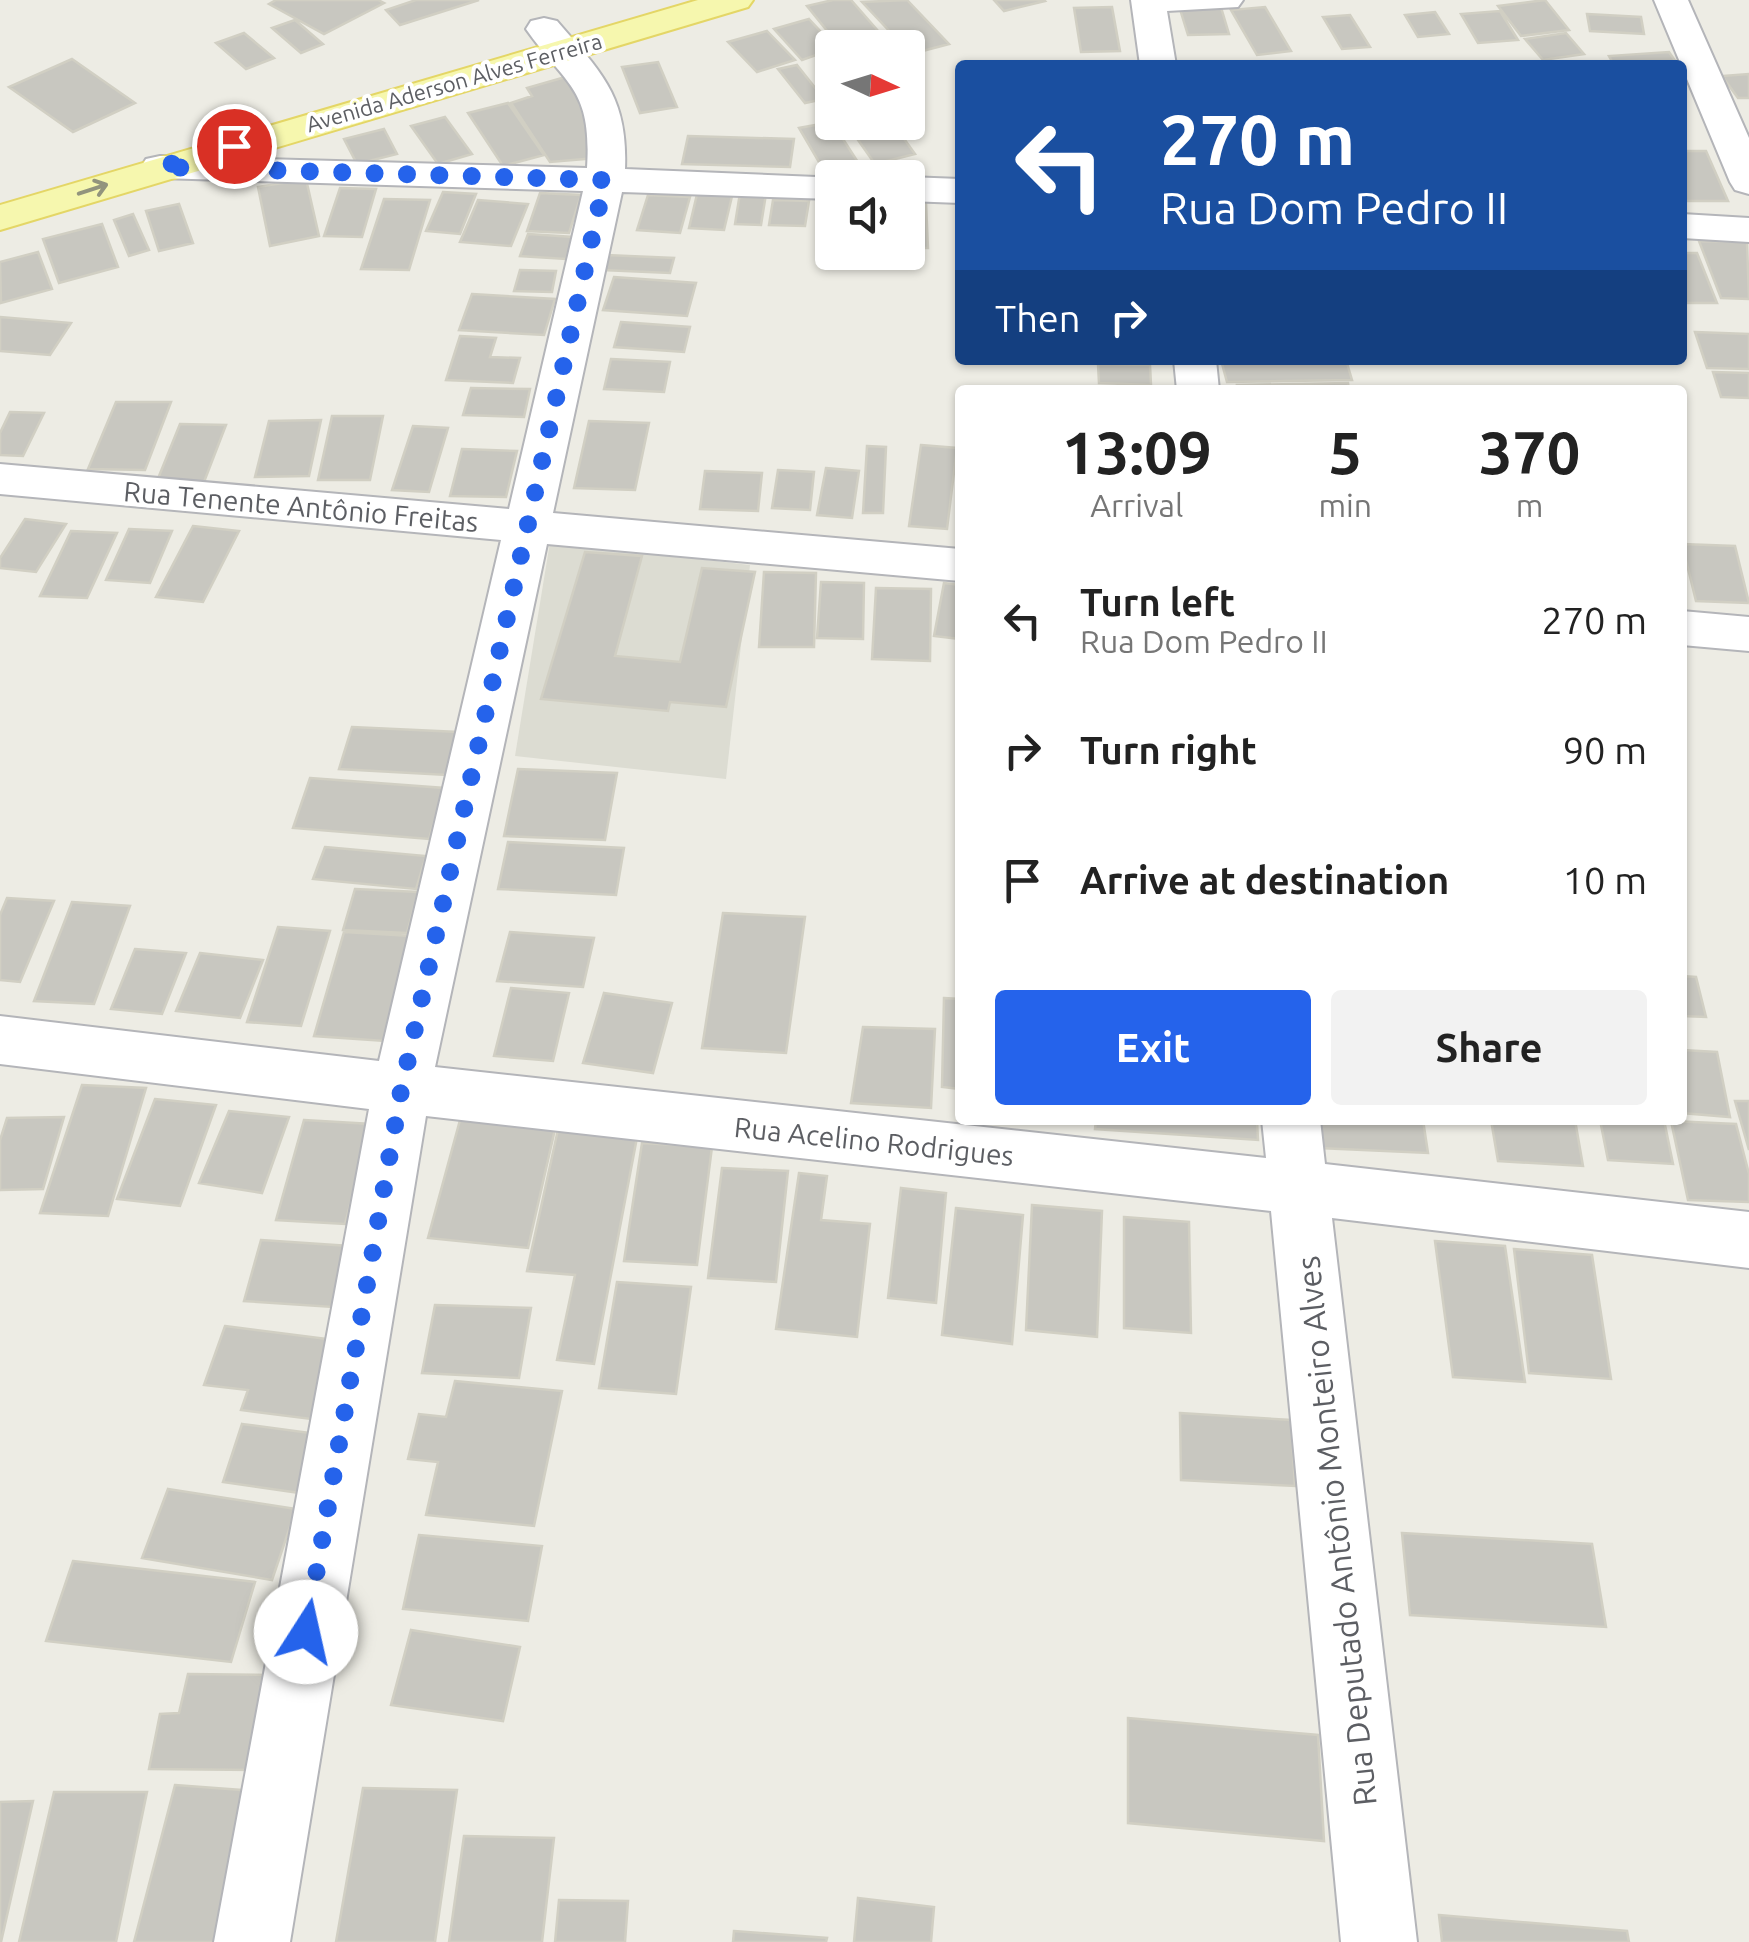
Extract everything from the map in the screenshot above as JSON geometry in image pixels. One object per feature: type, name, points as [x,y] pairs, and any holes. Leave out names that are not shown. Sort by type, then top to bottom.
[{"type":"main road","name":"Avenida Aderson Alves Ferreira","points":[[0,218],[554,40],[649,0]]},
{"type":"main road","name":"Avenida Aderson Alves Ferreira","points":[[38,169],[554,40],[736,0]]},
{"type":"street","points":[[1157,60],[1148,0],[1226,0]]},
{"type":"street","points":[[1671,0],[1749,182]]},
{"type":"street","points":[[252,1942],[401,1091],[605,180],[609,131],[604,102],[554,40]]},
{"type":"street","points":[[160,167],[815,186]]},
{"type":"street","points":[[925,190],[955,191]]},
{"type":"street","points":[[1687,226],[1749,230]]},
{"type":"street","name":"Rua Tenente Antônio Freitas","points":[[0,479],[955,565]]},
{"type":"street","points":[[1687,628],[1749,634]]},
{"type":"street","name":"Rua Acelino Rodrigues","points":[[0,1040],[401,1091],[1300,1185],[1749,1240]]},
{"type":"street","name":"Rua Deputado Antônio Monteiro Alves","points":[[1292,1125],[1380,1942]]},
{"type":"shaded area","points":[[550,542],[750,565],[726,779],[515,756]]},
{"type":"building","points":[[276,0],[384,3],[324,34],[269,4]]},
{"type":"building","points":[[416,0],[479,0],[400,25],[386,10]]},
{"type":"building","points":[[851,0],[877,30],[826,30],[807,6]]},
{"type":"building","points":[[907,0],[949,44],[925,50],[925,30],[888,30],[862,2]]},
{"type":"building","points":[[994,0],[1044,0],[1045,1],[1004,11]]},
{"type":"building","points":[[1545,0],[1569,30],[1521,36],[1498,6]]},
{"type":"building","points":[[1220,4],[1229,34],[1188,35],[1179,6]]},
{"type":"building","points":[[1112,7],[1120,51],[1081,52],[1074,8]]},
{"type":"building","points":[[1265,7],[1291,51],[1257,55],[1231,10]]},
{"type":"building","points":[[1500,11],[1518,40],[1478,43],[1461,14]]},
{"type":"building","points":[[1435,12],[1449,34],[1418,37],[1405,15]]},
{"type":"building","points":[[1587,14],[1641,17],[1644,34],[1590,31]]},
{"type":"building","points":[[1350,15],[1370,47],[1342,49],[1323,17]]},
{"type":"building","points":[[809,19],[819,30],[815,30],[815,55],[802,60],[774,29]]},
{"type":"building","points":[[295,20],[323,44],[301,53],[272,28]]},
{"type":"building","points":[[767,31],[795,60],[757,72],[728,42]]},
{"type":"building","points":[[244,33],[274,58],[246,69],[216,43]]},
{"type":"building","points":[[1566,33],[1584,54],[1543,60],[1525,39]]},
{"type":"building","points":[[1669,52],[1675,60],[1611,60],[1609,56]]},
{"type":"building","points":[[72,59],[135,103],[73,132],[9,87]]},
{"type":"building","points":[[658,62],[677,107],[640,113],[622,67]]},
{"type":"building","points":[[797,65],[815,88],[815,101],[805,103],[778,69]]},
{"type":"building","points":[[1749,74],[1749,98],[1738,98],[1722,76]]},
{"type":"building","points":[[569,76],[594,103],[596,158],[550,162],[511,103],[532,96],[527,88]]},
{"type":"building","points":[[508,103],[544,155],[503,166],[468,113]]},
{"type":"building","points":[[445,117],[472,154],[438,164],[411,126]]},
{"type":"building","points":[[815,125],[815,140],[844,140],[856,160],[818,160],[799,128]]},
{"type":"building","points":[[384,129],[397,154],[357,164],[344,139]]},
{"type":"building","points":[[688,136],[794,139],[790,167],[682,164]]},
{"type":"building","points":[[858,140],[905,140],[915,154],[891,160],[872,160]]},
{"type":"building","points":[[1687,151],[1706,151],[1728,201],[1687,201]]},
{"type":"building","points":[[306,179],[319,236],[270,246],[258,187]]},
{"type":"building","points":[[340,188],[376,189],[362,237],[324,236]]},
{"type":"building","points":[[698,190],[733,192],[724,230],[689,228]]},
{"type":"building","points":[[443,192],[476,194],[460,234],[426,231]]},
{"type":"building","points":[[540,193],[581,195],[569,233],[527,231]]},
{"type":"building","points":[[740,193],[766,194],[761,225],[735,224]]},
{"type":"building","points":[[648,195],[690,197],[680,233],[637,230]]},
{"type":"building","points":[[384,199],[430,200],[409,270],[361,269]]},
{"type":"building","points":[[478,200],[528,204],[511,246],[460,242]]},
{"type":"building","points":[[773,200],[809,201],[805,226],[769,225]]},
{"type":"building","points":[[926,203],[928,248],[925,248]]},
{"type":"building","points":[[179,204],[193,243],[159,251],[146,211]]},
{"type":"building","points":[[133,214],[149,250],[129,256],[114,220]]},
{"type":"building","points":[[102,224],[118,267],[59,283],[43,239]]},
{"type":"building","points":[[528,234],[573,237],[566,259],[520,256]]},
{"type":"building","points":[[1699,241],[1747,242],[1749,299],[1721,298]]},
{"type":"building","points":[[38,252],[52,289],[1,303],[0,262]]},
{"type":"building","points":[[1687,253],[1697,253],[1717,303],[1687,303]]},
{"type":"building","points":[[606,255],[674,258],[670,273],[603,270]]},
{"type":"building","points":[[520,270],[556,271],[552,292],[514,291]]},
{"type":"building","points":[[614,277],[696,283],[687,316],[603,310]]},
{"type":"building","points":[[472,294],[555,299],[544,335],[459,330]]},
{"type":"building","points":[[0,317],[71,323],[50,355],[0,351]]},
{"type":"building","points":[[621,322],[690,327],[684,352],[614,347]]},
{"type":"building","points":[[1695,332],[1749,334],[1749,369],[1707,368]]},
{"type":"building","points":[[460,336],[496,338],[490,357],[520,358],[513,383],[446,380]]},
{"type":"building","points":[[611,359],[670,362],[664,392],[604,389]]},
{"type":"building","points":[[1098,365],[1150,365],[1151,385],[1099,383]]},
{"type":"building","points":[[1222,365],[1348,365],[1352,380],[1227,382]]},
{"type":"building","points":[[1713,372],[1749,373],[1749,398],[1721,397]]},
{"type":"building","points":[[1348,383],[1348,385],[1237,385]]},
{"type":"building","points":[[471,388],[530,389],[524,417],[463,415]]},
{"type":"building","points":[[116,402],[171,402],[145,470],[88,469]]},
{"type":"building","points":[[10,412],[44,413],[23,456],[0,455],[0,433]]},
{"type":"building","points":[[332,416],[383,416],[370,480],[318,480]]},
{"type":"building","points":[[321,420],[309,476],[255,477],[269,421]]},
{"type":"building","points":[[589,421],[649,423],[635,490],[574,488]]},
{"type":"building","points":[[180,424],[226,425],[204,482],[157,481]]},
{"type":"building","points":[[413,426],[448,428],[429,492],[392,490]]},
{"type":"building","points":[[921,445],[955,448],[947,529],[909,526]]},
{"type":"building","points":[[867,446],[886,447],[883,513],[863,513]]},
{"type":"building","points":[[462,449],[517,451],[506,497],[450,496]]},
{"type":"building","points":[[826,468],[859,471],[852,518],[817,515]]},
{"type":"building","points":[[778,470],[814,472],[810,510],[772,508]]},
{"type":"building","points":[[705,471],[762,473],[758,511],[700,509]]},
{"type":"building","points":[[25,519],[66,524],[36,572],[0,568],[0,558]]},
{"type":"building","points":[[193,526],[239,531],[203,602],[156,597]]},
{"type":"building","points":[[129,529],[172,531],[150,583],[106,580]]},
{"type":"building","points":[[71,531],[117,533],[87,598],[40,596]]},
{"type":"building","points":[[1687,544],[1735,546],[1749,603],[1696,601],[1687,564]]},
{"type":"building","points":[[585,552],[642,556],[615,656],[680,662],[702,568],[755,572],[726,707],[670,702],[668,711],[541,699]]},
{"type":"building","points":[[764,572],[816,573],[814,647],[759,647]]},
{"type":"building","points":[[821,582],[864,583],[863,639],[817,638]]},
{"type":"building","points":[[944,583],[955,584],[955,638],[934,636]]},
{"type":"building","points":[[876,588],[931,589],[930,661],[872,659]]},
{"type":"building","points":[[352,727],[458,732],[447,775],[339,769]]},
{"type":"building","points":[[518,769],[617,773],[605,840],[504,836]]},
{"type":"building","points":[[310,778],[444,788],[429,839],[293,828]]},
{"type":"building","points":[[508,842],[624,848],[616,895],[498,889]]},
{"type":"building","points":[[325,847],[426,856],[416,889],[313,879]]},
{"type":"building","points":[[355,889],[418,892],[407,933],[343,930]]},
{"type":"building","points":[[7,898],[54,901],[20,982],[0,980],[0,915]]},
{"type":"building","points":[[72,902],[130,906],[94,1004],[34,1001]]},
{"type":"building","points":[[723,913],[805,917],[786,1053],[702,1048]]},
{"type":"building","points":[[278,927],[330,931],[301,1026],[247,1022]]},
{"type":"building","points":[[344,932],[412,936],[385,1041],[314,1036]]},
{"type":"building","points":[[510,932],[594,938],[583,987],[497,981]]},
{"type":"building","points":[[135,949],[186,953],[162,1014],[111,1009]]},
{"type":"building","points":[[200,953],[263,960],[240,1018],[176,1011]]},
{"type":"building","points":[[1687,976],[1696,977],[1706,1017],[1687,1016]]},
{"type":"building","points":[[511,988],[569,993],[553,1061],[494,1056]]},
{"type":"building","points":[[604,993],[672,1003],[653,1073],[583,1063]]},
{"type":"building","points":[[944,998],[955,999],[955,1088],[942,1087]]},
{"type":"building","points":[[863,1027],[935,1029],[931,1108],[851,1103]]},
{"type":"building","points":[[1687,1050],[1717,1052],[1730,1117],[1687,1113]]},
{"type":"building","points":[[82,1085],[146,1088],[108,1216],[40,1213]]},
{"type":"building","points":[[155,1099],[216,1105],[180,1206],[117,1199]]},
{"type":"building","points":[[1735,1101],[1749,1101],[1749,1150]]},
{"type":"building","points":[[229,1111],[289,1117],[262,1193],[199,1183]]},
{"type":"building","points":[[64,1117],[43,1189],[0,1190],[0,1140],[7,1118]]},
{"type":"building","points":[[304,1120],[371,1124],[345,1224],[276,1220]]},
{"type":"building","points":[[460,1120],[555,1129],[528,1248],[428,1238]]},
{"type":"building","points":[[1687,1122],[1736,1124],[1749,1174],[1749,1202],[1688,1200],[1672,1125],[1687,1125]]},
{"type":"building","points":[[559,1125],[638,1132],[594,1364],[557,1360],[575,1275],[527,1271]]},
{"type":"building","points":[[1095,1125],[1257,1125],[1258,1140],[1095,1129]]},
{"type":"building","points":[[1317,1125],[1424,1125],[1428,1153],[1319,1148]]},
{"type":"building","points":[[1492,1125],[1576,1125],[1583,1166],[1498,1161]]},
{"type":"building","points":[[1601,1125],[1665,1125],[1673,1164],[1608,1160]]},
{"type":"building","points":[[642,1143],[712,1147],[697,1265],[624,1261]]},
{"type":"building","points":[[722,1168],[788,1171],[776,1282],[708,1278]]},
{"type":"building","points":[[799,1173],[827,1176],[821,1220],[870,1224],[857,1337],[776,1329]]},
{"type":"building","points":[[901,1188],[946,1193],[936,1303],[888,1298]]},
{"type":"building","points":[[1032,1205],[1102,1211],[1097,1337],[1026,1330]]},
{"type":"building","points":[[956,1208],[1023,1215],[1012,1344],[942,1335]]},
{"type":"building","points":[[1124,1217],[1189,1222],[1191,1333],[1124,1328]]},
{"type":"building","points":[[261,1240],[349,1246],[333,1307],[244,1301]]},
{"type":"building","points":[[1435,1241],[1505,1246],[1525,1382],[1453,1377]]},
{"type":"building","points":[[1514,1249],[1592,1255],[1611,1379],[1529,1373]]},
{"type":"building","points":[[617,1282],[691,1287],[676,1394],[599,1388]]},
{"type":"building","points":[[435,1305],[531,1308],[519,1378],[422,1373]]},
{"type":"building","points":[[225,1326],[343,1341],[319,1420],[241,1410],[248,1390],[204,1385]]},
{"type":"building","points":[[455,1381],[562,1391],[534,1526],[426,1515],[438,1462],[408,1459],[419,1414],[446,1417]]},
{"type":"building","points":[[1180,1413],[1291,1420],[1295,1486],[1181,1480]]},
{"type":"building","points":[[242,1424],[325,1435],[307,1494],[223,1482]]},
{"type":"building","points":[[168,1489],[296,1509],[272,1580],[142,1558]]},
{"type":"building","points":[[1402,1533],[1592,1544],[1606,1627],[1410,1615]]},
{"type":"building","points":[[419,1535],[542,1546],[528,1621],[403,1609]]},
{"type":"building","points":[[73,1561],[255,1582],[231,1662],[46,1641]]},
{"type":"building","points":[[411,1630],[520,1647],[503,1721],[391,1705]]},
{"type":"building","points":[[188,1674],[274,1675],[256,1770],[149,1769],[160,1714],[179,1713]]},
{"type":"building","points":[[1128,1718],[1318,1735],[1324,1841],[1128,1823]]},
{"type":"building","points":[[175,1785],[255,1791],[219,1942],[134,1942]]},
{"type":"building","points":[[363,1788],[457,1790],[435,1942],[336,1942]]},
{"type":"building","points":[[54,1792],[147,1792],[116,1942],[19,1942]]},
{"type":"building","points":[[33,1801],[1,1942],[0,1942],[0,1802]]},
{"type":"building","points":[[464,1836],[554,1838],[542,1942],[449,1942]]},
{"type":"building","points":[[858,1898],[934,1907],[931,1942],[854,1942]]},
{"type":"building","points":[[559,1900],[628,1901],[625,1942],[555,1942]]},
{"type":"building","points":[[1439,1915],[1627,1931],[1629,1942],[1442,1942]]},
{"type":"building","points":[[734,1931],[827,1938],[826,1942],[733,1942]]},
{"type":"route","points":[[234,146],[160,167],[605,180],[401,1091],[306,1632]]}]
